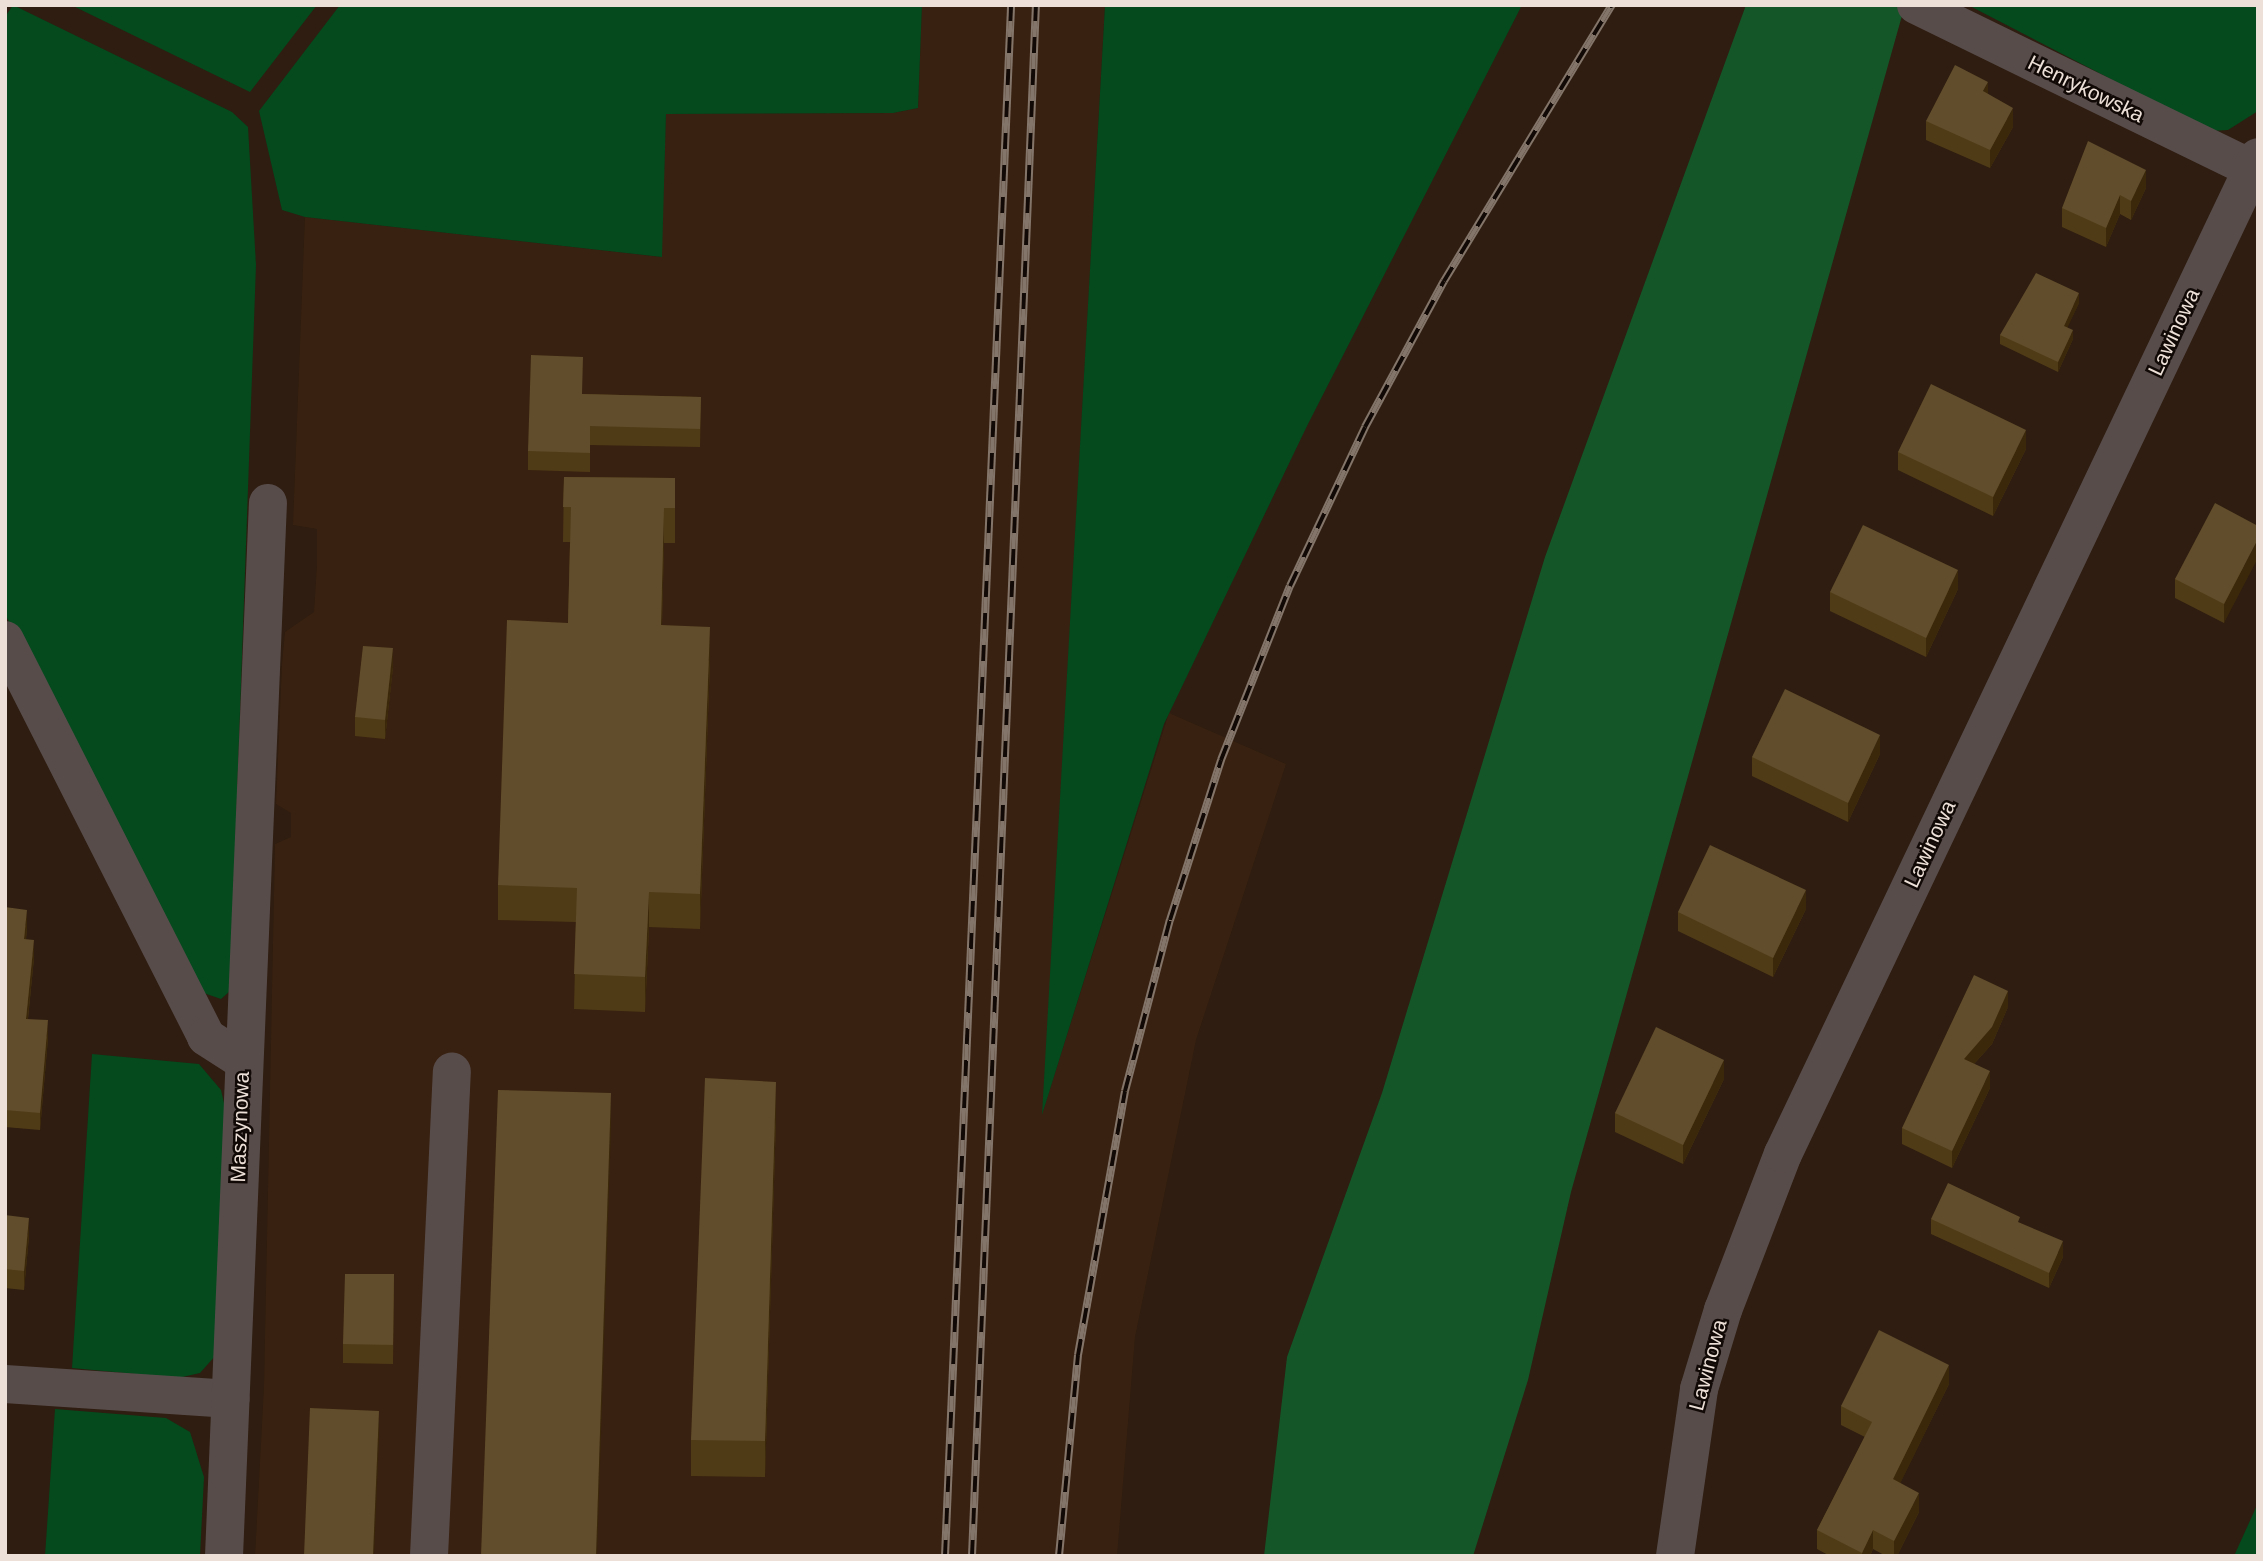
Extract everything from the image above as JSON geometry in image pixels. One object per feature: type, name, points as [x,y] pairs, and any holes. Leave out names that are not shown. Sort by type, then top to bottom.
[{"type":"street","name":"Henrykowska","points":[[1916,5],[2256,166]]},
{"type":"street","name":"Lawinowa","points":[[1675,1556],[1699,1389],[1723,1310],[1783,1154],[2256,166]]},
{"type":"street","points":[[242,1060],[268,503]]},
{"type":"street","name":"Maszynowa","points":[[5,640],[206,1037],[242,1060],[224,1556]]},
{"type":"street","points":[[429,1556],[452,1072]]},
{"type":"street","points":[[5,1384],[231,1399]]},
{"type":"shaded area","points":[[922,5],[1105,5],[1043,1111],[1169,713],[1286,764],[1196,1040],[1135,1337],[1117,1556],[255,1556],[264,1387],[275,844],[291,837],[291,813],[276,804],[282,664],[285,632],[314,612],[317,565],[317,529],[293,525],[305,217],[661,257],[666,114],[893,113],[918,108]]},
{"type":"green space","points":[[13,5],[232,112],[248,127],[256,265],[230,991],[221,999],[195,990],[5,614],[5,17]]},
{"type":"green space","points":[[71,5],[317,5],[250,92]]},
{"type":"green space","points":[[340,5],[922,5],[918,108],[893,113],[666,114],[662,257],[305,217],[282,210],[259,111]]},
{"type":"green space","points":[[1105,5],[1522,5],[1307,426],[1164,724],[1042,1115]]},
{"type":"green space","points":[[1746,5],[1905,5],[1571,1192],[1528,1380],[1473,1556],[1264,1556],[1287,1357],[1382,1093],[1545,557]]},
{"type":"green space","points":[[1968,5],[2258,5],[2258,111],[2228,130],[2211,131]]},
{"type":"green space","points":[[92,1054],[199,1064],[221,1090],[227,1116],[216,1355],[200,1373],[178,1378],[72,1368]]},
{"type":"green space","points":[[55,1409],[166,1418],[190,1432],[204,1477],[200,1556],[45,1556]]},
{"type":"green space","points":[[2258,1503],[2258,1556],[2234,1556]]},
{"type":"building","points":[[1955,65],[1988,82],[1983,91],[2013,108],[1990,150],[1926,121]]},
{"type":"building","points":[[2088,141],[2146,170],[2131,201],[2120,195],[2106,228],[2062,208]]},
{"type":"building","points":[[2036,273],[2079,293],[2064,326],[2073,330],[2058,362],[2000,335]]},
{"type":"building","points":[[531,355],[583,357],[582,394],[701,397],[700,429],[590,426],[590,453],[528,451]]},
{"type":"building","points":[[1931,384],[2026,430],[1993,497],[1898,452]]},
{"type":"building","points":[[564,477],[675,478],[675,508],[664,508],[661,625],[710,627],[700,894],[649,892],[645,977],[574,974],[577,888],[498,885],[507,620],[568,623],[571,507],[563,507]]},
{"type":"building","points":[[2215,503],[2258,526],[2258,539],[2224,604],[2175,579]]},
{"type":"building","points":[[1863,525],[1958,570],[1926,638],[1830,592]]},
{"type":"building","points":[[363,646],[393,648],[385,720],[355,717]]},
{"type":"building","points":[[1785,689],[1880,735],[1848,803],[1752,757]]},
{"type":"building","points":[[1710,845],[1806,890],[1773,958],[1678,912]]},
{"type":"building","points":[[5,907],[27,910],[24,939],[34,940],[26,1019],[48,1020],[40,1113],[5,1110]]},
{"type":"building","points":[[1974,975],[2008,991],[1992,1027],[1964,1059],[1990,1071],[1952,1151],[1902,1128]]},
{"type":"building","points":[[1656,1027],[1724,1060],[1683,1145],[1615,1113]]},
{"type":"building","points":[[705,1078],[776,1082],[765,1441],[691,1440]]},
{"type":"building","points":[[498,1090],[611,1093],[596,1556],[481,1556]]},
{"type":"building","points":[[1948,1183],[2020,1217],[2018,1222],[2063,1241],[2049,1273],[1931,1219]]},
{"type":"building","points":[[5,1215],[29,1218],[24,1271],[5,1269]]},
{"type":"building","points":[[345,1274],[394,1274],[393,1345],[343,1344]]},
{"type":"building","points":[[1879,1330],[1949,1365],[1893,1479],[1919,1493],[1894,1541],[1873,1530],[1862,1553],[1817,1530],[1872,1422],[1841,1406]]},
{"type":"building","points":[[310,1408],[379,1411],[373,1556],[304,1556]]},
{"type":"railway","points":[[945,1556],[1011,5]]},
{"type":"railway","points":[[972,1556],[1036,5]]},
{"type":"railway","points":[[1059,1556],[1078,1355],[1125,1091],[1170,920],[1221,760],[1290,586],[1365,427],[1444,281],[1612,5]]}]
